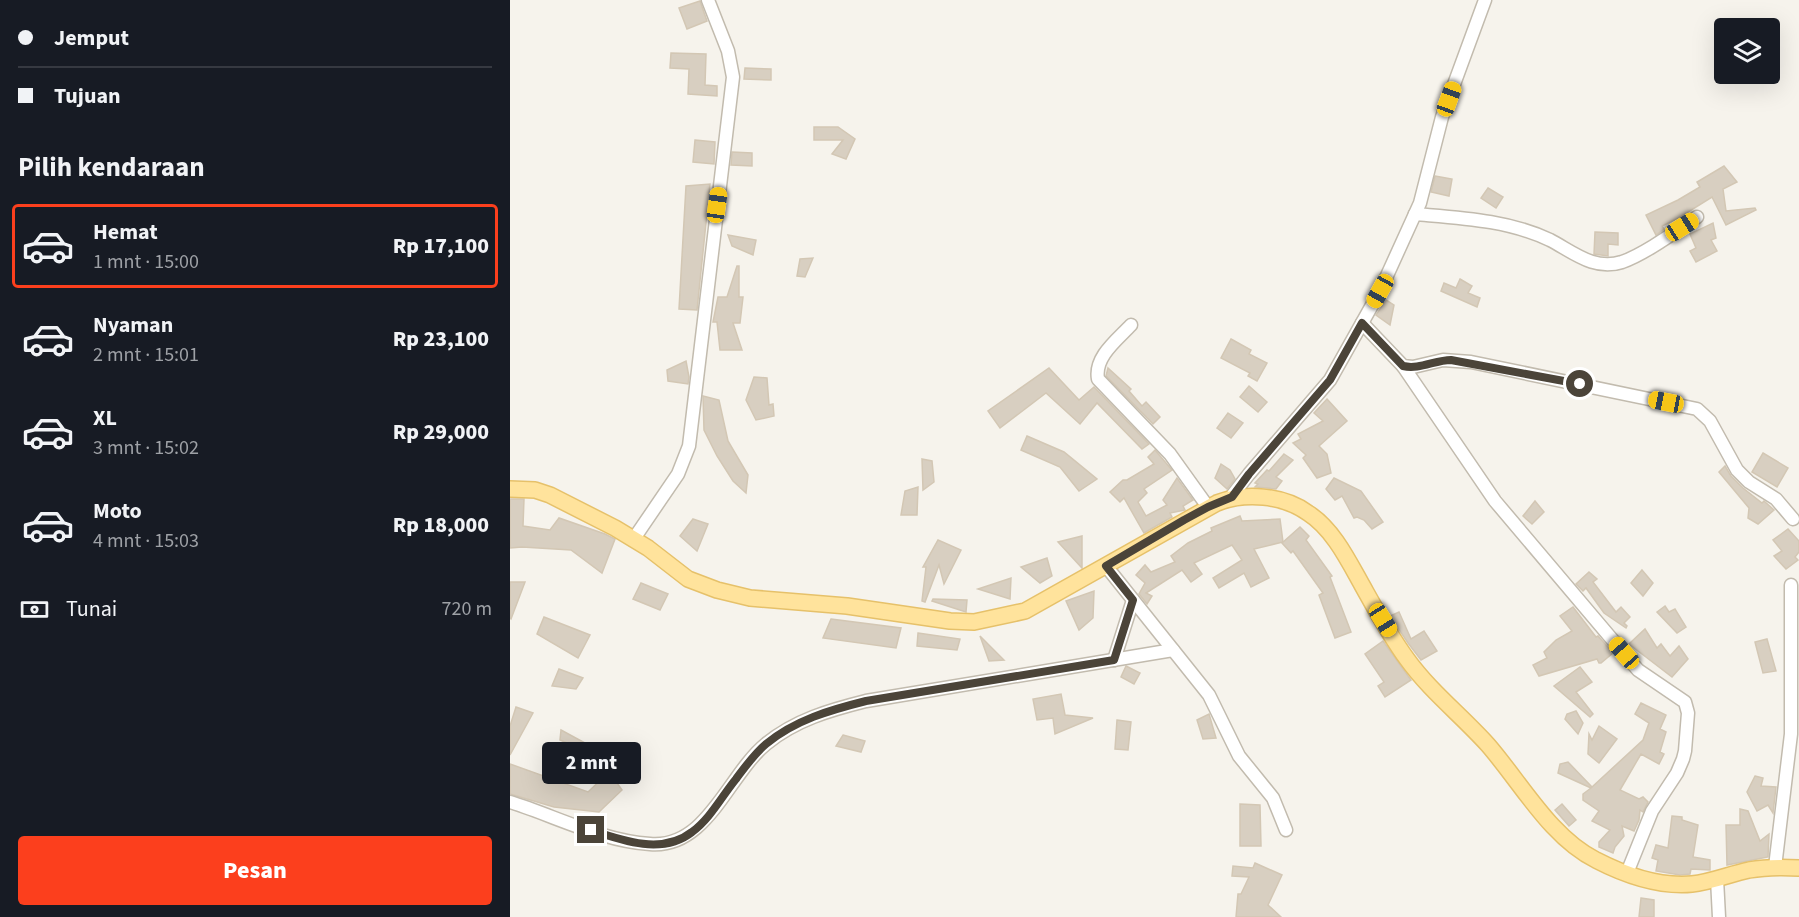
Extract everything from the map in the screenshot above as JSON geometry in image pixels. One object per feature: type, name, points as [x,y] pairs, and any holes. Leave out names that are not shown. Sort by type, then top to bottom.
[{"type":"main road","points":[[510,489],[535,490],[550,495],[615,528],[648,548],[688,579],[717,590],[750,598],[847,606],[950,621],[974,622],[1025,611],[1208,507],[1232,497],[1267,498],[1292,504],[1309,513],[1327,530],[1343,552],[1408,660],[1487,744],[1548,822],[1576,849],[1597,861],[1627,873],[1658,883],[1673,885],[1693,884],[1750,870],[1775,867],[1799,868]]},
{"type":"street","points":[[633,540],[678,474],[689,446],[733,77],[728,51],[708,0]]},
{"type":"street","points":[[1232,497],[1330,380],[1380,291],[1420,203],[1442,117],[1485,0]]},
{"type":"street","points":[[1415,214],[1491,222],[1522,229],[1551,240],[1571,254],[1590,262],[1607,264],[1621,262],[1635,256],[1697,218]]},
{"type":"street","points":[[1362,323],[1403,366],[1502,510],[1638,670],[1685,702],[1688,713],[1686,751],[1677,773],[1652,811],[1627,873]]},
{"type":"street","points":[[1131,325],[1100,359],[1098,379],[1177,462],[1208,507]]},
{"type":"street","points":[[1403,366],[1413,367],[1443,360],[1460,361],[1697,409],[1708,417],[1743,477],[1776,499],[1793,519]]},
{"type":"street","points":[[1106,566],[1209,695],[1239,756],[1273,798],[1286,830]]},
{"type":"street","points":[[1775,867],[1791,734],[1791,585]]},
{"type":"street","points":[[1114,660],[1133,600]]},
{"type":"street","points":[[510,802],[611,837],[651,845],[679,841],[703,822],[751,758],[765,744],[807,719],[866,701],[1173,650]]},
{"type":"street","points":[[1717,879],[1719,917]]},
{"type":"building","points":[[700,1],[707,21],[687,29],[679,8]]},
{"type":"building","points":[[671,53],[706,54],[705,85],[717,86],[717,96],[688,94],[689,69],[670,68]]},
{"type":"building","points":[[745,68],[771,69],[771,80],[744,79]]},
{"type":"building","points":[[814,127],[838,127],[855,139],[846,159],[832,154],[843,140],[814,140]]},
{"type":"building","points":[[695,140],[715,142],[714,164],[693,162]]},
{"type":"building","points":[[732,152],[752,153],[752,166],[731,165]]},
{"type":"building","points":[[1724,166],[1737,182],[1723,189],[1726,211],[1755,208],[1756,210],[1726,225],[1712,197],[1662,226],[1664,229],[1656,235],[1646,215],[1700,187],[1697,182]]},
{"type":"building","points":[[1435,176],[1452,179],[1449,196],[1431,192]]},
{"type":"building","points":[[710,184],[697,310],[679,309],[686,186]]},
{"type":"building","points":[[1488,188],[1503,197],[1496,208],[1481,198]]},
{"type":"building","points":[[1713,223],[1716,238],[1711,240],[1717,251],[1696,262],[1690,251],[1696,248],[1690,234]]},
{"type":"building","points":[[1595,232],[1618,233],[1618,245],[1608,244],[1608,256],[1594,254]]},
{"type":"building","points":[[728,235],[756,240],[753,255],[732,246]]},
{"type":"building","points":[[813,258],[805,277],[797,276],[800,259]]},
{"type":"building","points":[[737,266],[739,266],[739,297],[743,297],[740,323],[733,323],[742,350],[720,350],[717,322],[713,322],[718,297],[727,297]]},
{"type":"building","points":[[1460,279],[1472,286],[1468,293],[1480,298],[1477,307],[1441,291],[1444,283],[1456,288]]},
{"type":"building","points":[[1386,300],[1394,305],[1390,325],[1376,315]]},
{"type":"building","points":[[1231,339],[1251,350],[1249,354],[1267,363],[1257,381],[1248,376],[1250,373],[1221,358]]},
{"type":"building","points":[[686,361],[688,384],[668,381],[667,370]]},
{"type":"building","points":[[1049,368],[1079,400],[1094,387],[1149,444],[1142,449],[1097,403],[1080,424],[1046,393],[1000,428],[988,411]]},
{"type":"building","points":[[1108,368],[1131,389],[1129,391],[1142,406],[1146,402],[1160,417],[1153,424],[1106,376]]},
{"type":"building","points":[[754,377],[767,378],[769,405],[773,404],[774,416],[756,420],[746,400]]},
{"type":"building","points":[[1249,386],[1267,402],[1258,412],[1240,397]]},
{"type":"building","points":[[703,396],[719,400],[728,441],[748,475],[746,493],[733,481],[704,430]]},
{"type":"building","points":[[1327,399],[1347,421],[1319,446],[1327,454],[1331,473],[1317,478],[1303,458],[1306,455],[1293,443],[1301,439],[1298,434],[1323,421],[1314,413]]},
{"type":"building","points":[[1228,413],[1243,423],[1231,438],[1217,428]]},
{"type":"building","points":[[1027,436],[1064,452],[1097,479],[1079,491],[1060,467],[1021,450]]},
{"type":"building","points":[[1155,450],[1172,470],[1144,489],[1147,493],[1138,502],[1146,516],[1167,505],[1163,500],[1177,478],[1193,500],[1183,506],[1185,510],[1170,513],[1172,517],[1144,533],[1124,498],[1120,502],[1110,492],[1123,480],[1127,480],[1154,464],[1148,457]]},
{"type":"building","points":[[1763,453],[1788,468],[1777,487],[1752,472]]},
{"type":"building","points":[[1284,454],[1293,460],[1276,477],[1282,481],[1276,489],[1255,487],[1258,484],[1255,483]]},
{"type":"building","points":[[922,459],[932,461],[934,482],[923,490]]},
{"type":"building","points":[[1221,464],[1230,470],[1235,479],[1227,489],[1215,478]]},
{"type":"building","points":[[1725,466],[1743,488],[1774,510],[1758,524],[1748,518],[1749,508],[1719,472]]},
{"type":"building","points":[[1334,478],[1361,491],[1383,522],[1372,529],[1364,520],[1354,518],[1342,496],[1335,500],[1326,489]]},
{"type":"building","points":[[918,487],[917,515],[901,515],[905,491]]},
{"type":"building","points":[[510,499],[524,499],[523,526],[550,530],[559,518],[615,539],[602,573],[571,550],[510,548]]},
{"type":"building","points":[[1535,501],[1544,512],[1532,524],[1523,516]]},
{"type":"building","points":[[1240,516],[1242,521],[1280,519],[1283,542],[1254,549],[1269,578],[1251,587],[1244,573],[1219,588],[1213,578],[1242,560],[1232,545],[1194,563],[1202,574],[1191,582],[1182,570],[1146,593],[1152,596],[1147,604],[1139,594],[1145,583],[1136,575],[1145,565],[1151,572],[1175,562],[1171,556],[1188,543],[1212,531],[1211,528]]},
{"type":"building","points":[[693,519],[708,524],[697,551],[680,536]]},
{"type":"building","points":[[1300,527],[1309,536],[1306,540],[1332,576],[1330,577],[1351,632],[1335,638],[1319,595],[1323,593],[1293,551],[1291,553],[1282,543]]},
{"type":"building","points":[[1788,529],[1799,541],[1799,552],[1795,557],[1798,560],[1786,569],[1774,556],[1782,551],[1773,540]]},
{"type":"building","points":[[1082,536],[1082,568],[1058,542]]},
{"type":"building","points":[[938,540],[961,550],[944,584],[939,565],[925,602],[922,601],[926,567],[923,567]]},
{"type":"building","points":[[1047,558],[1052,576],[1040,583],[1021,567]]},
{"type":"building","points":[[1642,570],[1653,583],[1643,596],[1631,583]]},
{"type":"building","points":[[1589,572],[1597,579],[1593,582],[1616,612],[1621,607],[1630,617],[1624,623],[1626,628],[1604,613],[1586,588],[1583,591],[1576,584]]},
{"type":"building","points":[[1011,578],[1010,599],[978,589]]},
{"type":"building","points":[[510,582],[525,582],[511,619],[510,618]]},
{"type":"building","points":[[641,583],[668,594],[660,610],[633,599]]},
{"type":"building","points":[[1094,591],[1093,618],[1079,630],[1066,601]]},
{"type":"building","points":[[933,599],[967,600],[966,612],[932,601]]},
{"type":"building","points":[[1665,606],[1669,612],[1675,609],[1686,627],[1677,633],[1657,612]]},
{"type":"building","points":[[1573,607],[1596,637],[1598,636],[1613,653],[1601,663],[1597,659],[1539,676],[1533,665],[1547,658],[1544,652],[1556,640],[1572,631],[1560,616]]},
{"type":"building","points":[[1399,612],[1411,639],[1424,631],[1437,651],[1421,660],[1390,616]]},
{"type":"building","points":[[544,617],[590,635],[578,658],[537,634]]},
{"type":"building","points":[[831,619],[901,628],[896,648],[823,638]]},
{"type":"building","points":[[1645,629],[1657,648],[1661,644],[1670,656],[1679,646],[1688,659],[1672,677],[1629,644]]},
{"type":"building","points":[[918,633],[960,639],[957,650],[917,646]]},
{"type":"building","points":[[980,636],[1004,660],[989,661]]},
{"type":"building","points":[[1767,639],[1776,671],[1763,673],[1755,642]]},
{"type":"building","points":[[1383,641],[1411,680],[1385,697],[1378,686],[1384,682],[1365,654]]},
{"type":"building","points":[[1126,666],[1140,673],[1134,684],[1121,677]]},
{"type":"building","points":[[1580,667],[1592,682],[1576,692],[1593,714],[1590,717],[1554,686]]},
{"type":"building","points":[[559,669],[583,678],[576,689],[552,686]]},
{"type":"building","points":[[1061,694],[1065,715],[1093,718],[1055,734],[1053,718],[1037,720],[1033,699]]},
{"type":"building","points":[[1641,703],[1666,715],[1660,729],[1666,732],[1660,752],[1664,754],[1659,764],[1641,754],[1620,790],[1639,799],[1643,797],[1648,802],[1643,812],[1640,810],[1634,831],[1622,826],[1624,836],[1613,853],[1599,847],[1599,842],[1610,830],[1592,821],[1599,811],[1583,800],[1583,794],[1591,788],[1558,773],[1560,764],[1568,762],[1592,787],[1643,740],[1649,723],[1635,714]]},
{"type":"building","points":[[516,707],[533,713],[510,755],[510,726]]},
{"type":"building","points":[[1576,711],[1583,723],[1578,734],[1565,719],[1567,714]]},
{"type":"building","points":[[1209,714],[1216,738],[1203,739],[1197,720]]},
{"type":"building","points":[[1117,720],[1131,722],[1128,750],[1115,749]]},
{"type":"building","points":[[1599,726],[1617,739],[1599,763],[1588,754],[1589,734],[1592,740]]},
{"type":"building","points":[[561,730],[587,744],[584,750],[560,740]]},
{"type":"building","points":[[843,735],[865,741],[861,752],[836,746]]},
{"type":"building","points":[[510,764],[588,792],[609,772],[622,790],[599,812],[554,807],[510,794]]},
{"type":"building","points":[[1755,776],[1763,778],[1761,786],[1776,787],[1773,813],[1768,805],[1757,811],[1747,792]]},
{"type":"building","points":[[1240,804],[1260,805],[1261,846],[1240,846]]},
{"type":"building","points":[[1562,804],[1576,820],[1569,826],[1555,810]]},
{"type":"building","points":[[1740,809],[1748,811],[1760,841],[1769,834],[1768,857],[1727,865],[1726,825],[1740,825]]},
{"type":"building","points":[[1672,816],[1682,817],[1682,820],[1698,825],[1693,857],[1710,860],[1710,870],[1691,869],[1690,874],[1680,875],[1656,871],[1658,860],[1652,858],[1656,845],[1668,848]]},
{"type":"building","points":[[1255,863],[1282,875],[1268,905],[1281,917],[1236,917],[1238,894],[1241,894],[1249,877],[1232,876],[1233,866],[1253,868]]},
{"type":"building","points":[[1641,898],[1654,900],[1654,917],[1639,917]]},
{"type":"route","points":[[591,830],[630,842],[651,845],[679,841],[703,822],[751,758],[765,744],[807,719],[834,709],[866,701],[1114,660],[1133,600],[1106,566],[1170,527],[1232,497],[1330,380],[1362,323],[1399,364],[1409,368],[1436,361],[1451,360],[1580,384]]}]
